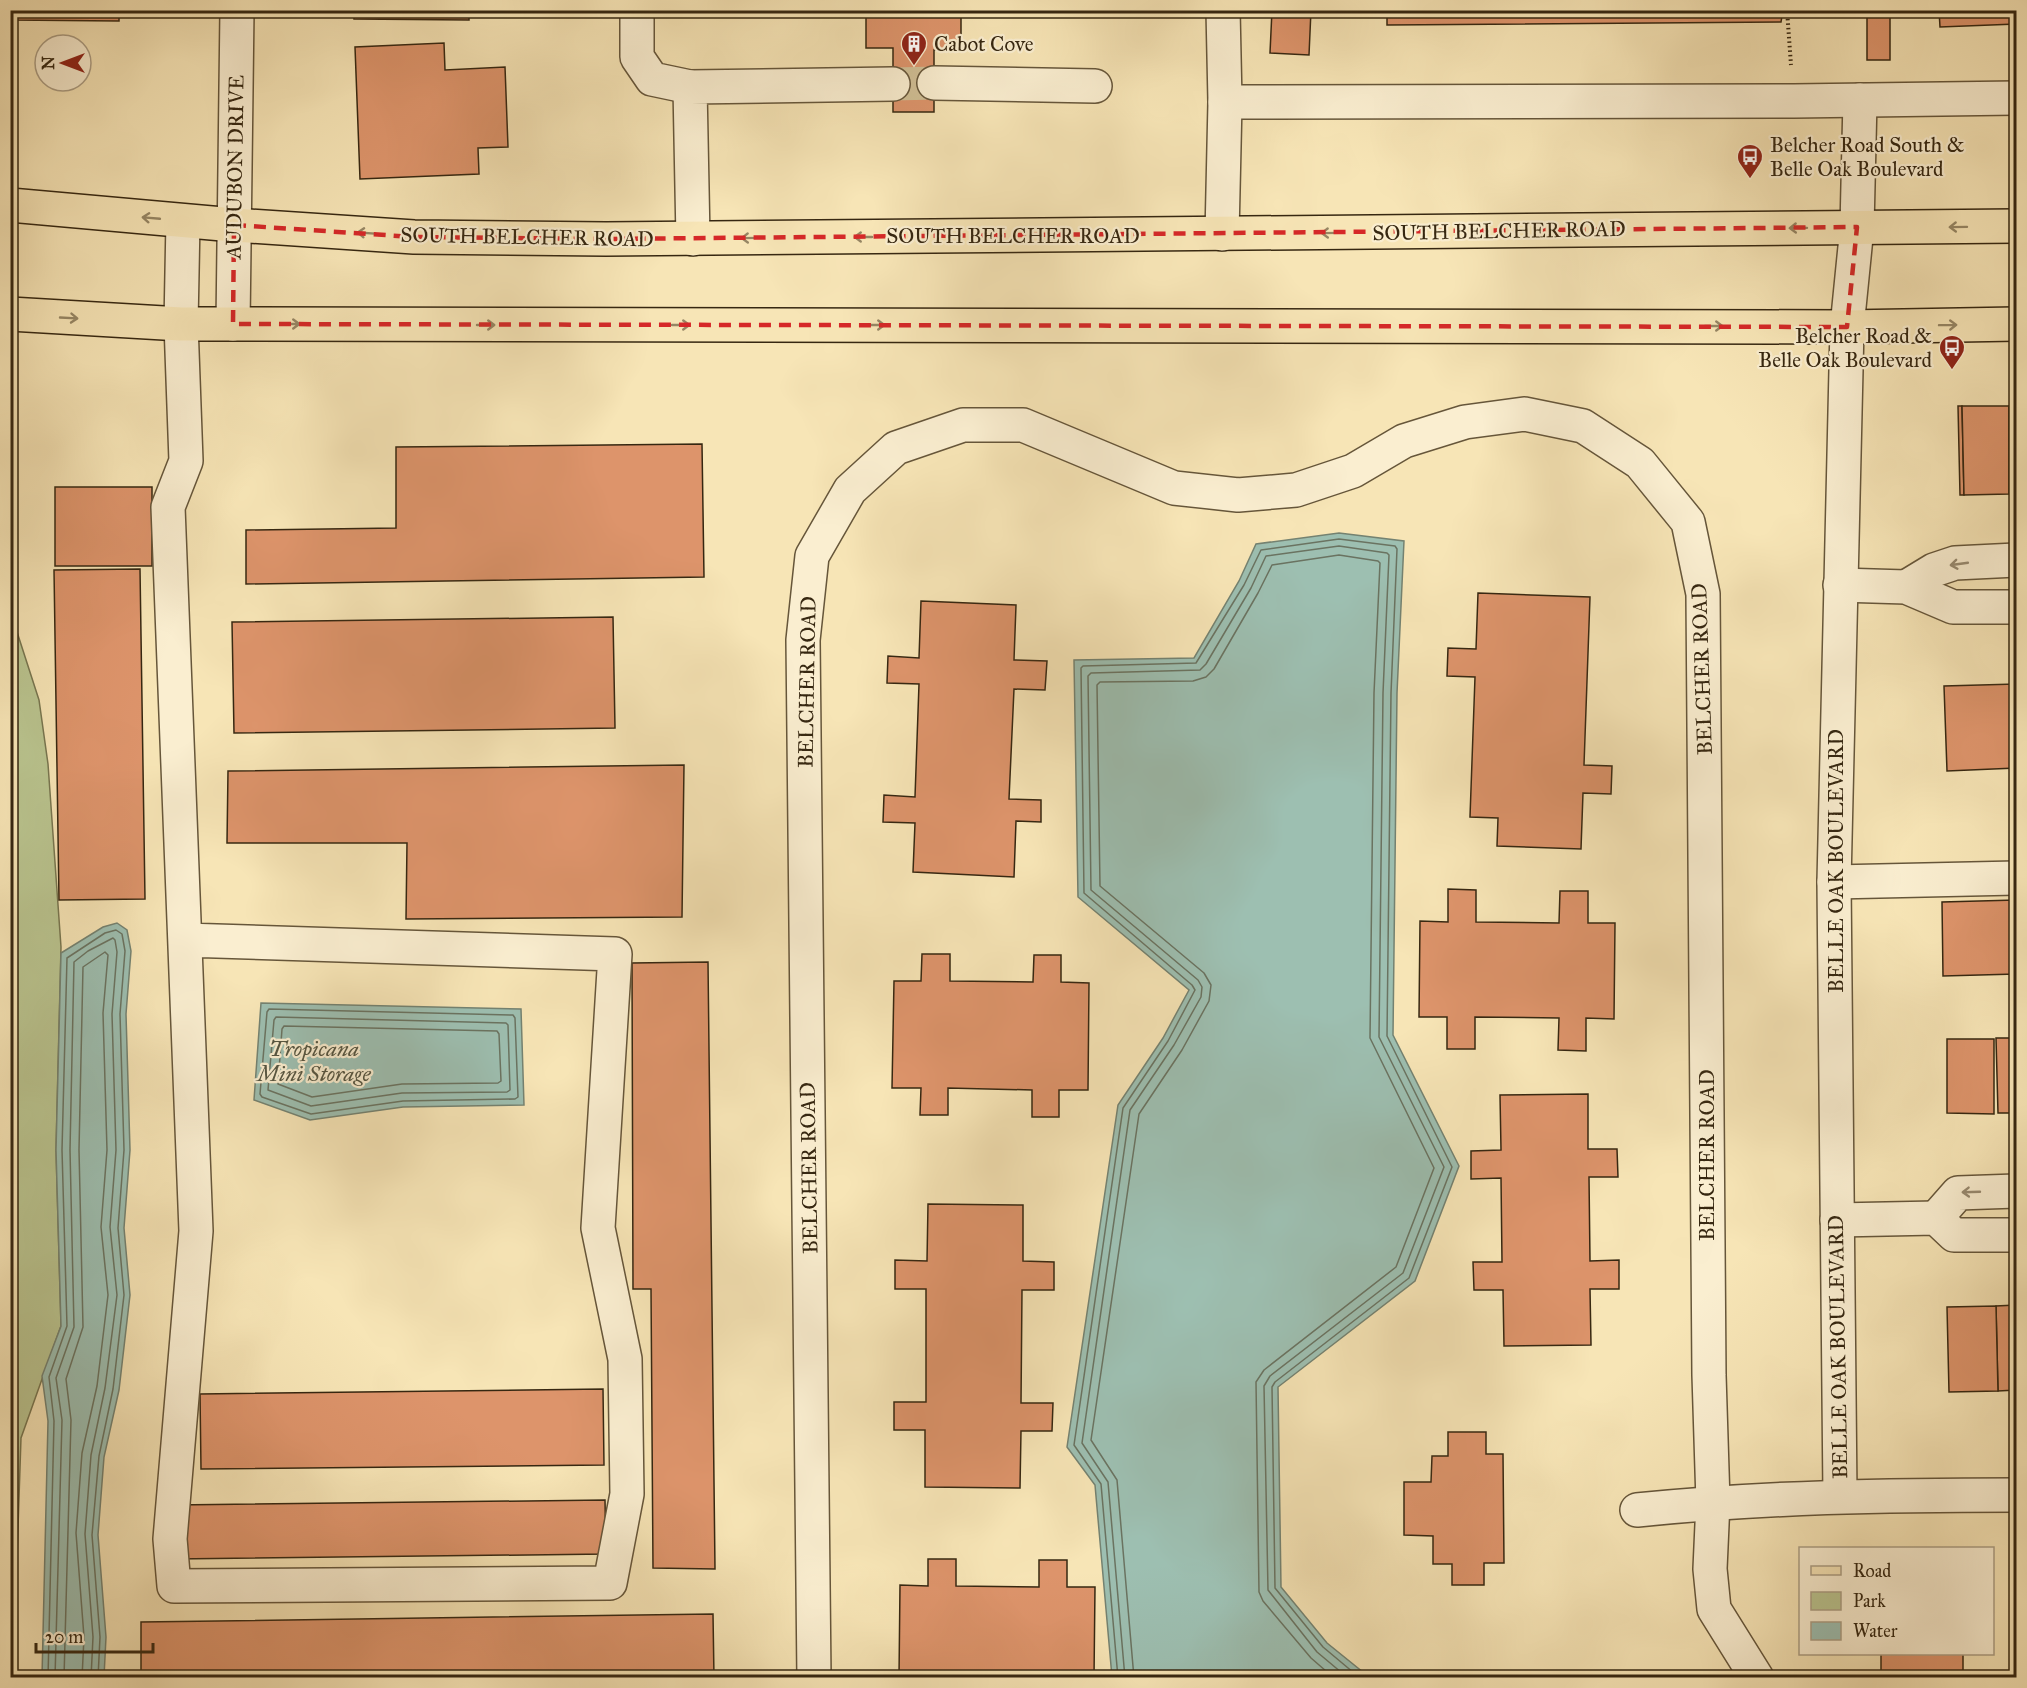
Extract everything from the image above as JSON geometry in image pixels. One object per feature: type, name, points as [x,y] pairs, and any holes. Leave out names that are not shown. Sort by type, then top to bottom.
[{"type":"main road","name":"SOUTH BELCHER ROAD","points":[[10,205],[234,225],[414,237],[693,239],[2016,226]]},
{"type":"main road","points":[[10,314],[181,324],[1847,327],[2016,324]]},
{"type":"street","name":"AUDUBON DRIVE","points":[[233,324],[237,10]]},
{"type":"street","points":[[637,10],[637,57],[652,79],[690,87],[893,84]]},
{"type":"street","points":[[1222,234],[1225,102],[1223,10]]},
{"type":"street","points":[[934,84],[1095,86]]},
{"type":"street","points":[[690,87],[693,239]]},
{"type":"street","points":[[1225,102],[1794,101],[2016,98]]},
{"type":"street","name":"BELLE OAK BOULEVARD","points":[[1840,1496],[1834,882],[1847,327],[1857,227],[1860,100]]},
{"type":"street","points":[[183,220],[181,324],[186,462],[168,507],[184,940],[196,1231],[170,1539],[174,1586],[610,1583],[627,1494],[625,1359],[598,1228],[615,954],[184,940]]},
{"type":"street","name":"BELCHER ROAD","points":[[814,1677],[803,640],[812,556],[850,490],[896,448],[963,425],[1023,425],[1174,488],[1238,495],[1296,490],[1353,471],[1404,441],[1465,423],[1524,414],[1583,426],[1640,463],[1688,522],[1703,594],[1709,1363],[1713,1502],[1710,1569],[1714,1609],[1756,1677]]},
{"type":"street","points":[[1906,587],[1934,570],[1955,563],[2016,560]]},
{"type":"street","points":[[1840,585],[1906,587],[1953,607],[2016,607]]},
{"type":"street","points":[[1834,882],[2016,878]]},
{"type":"street","points":[[1936,1218],[1958,1193],[2016,1191]]},
{"type":"street","points":[[1837,1220],[1936,1218],[1954,1235],[2016,1235]]},
{"type":"street","points":[[1637,1510],[1713,1502],[1840,1496],[2016,1495]]},
{"type":"path","points":[[1787,10],[1794,101]]},
{"type":"path","points":[[1849,10],[1854,14],[1864,15],[1864,10]]},
{"type":"highlighted area","points":[[234,225],[414,237],[606,239],[1857,227],[1847,327],[233,324]]},
{"type":"green space","points":[[10,625],[17,632],[39,700],[48,764],[61,947],[56,1150],[61,1326],[21,1438],[13,1678],[10,1677]]},
{"type":"water","points":[[1339,533],[1404,541],[1397,693],[1393,1035],[1459,1166],[1415,1281],[1278,1387],[1281,1587],[1327,1643],[1369,1677],[1112,1677],[1095,1485],[1067,1447],[1118,1105],[1163,1038],[1189,990],[1078,897],[1074,660],[1194,658],[1239,581],[1256,544]]},
{"type":"water","points":[[117,923],[127,930],[131,951],[126,1014],[130,1150],[124,1228],[130,1295],[119,1390],[104,1457],[98,1535],[106,1637],[104,1677],[42,1677],[48,1421],[42,1376],[61,1326],[56,1150],[61,953],[103,927]]},
{"type":"water","name":"Tropicana Mini Storage","points":[[261,1003],[521,1009],[524,1105],[403,1107],[310,1120],[254,1100]]},
{"type":"building","points":[[10,10],[119,10],[119,21],[10,20]]},
{"type":"building","points":[[354,10],[469,10],[469,20],[354,19]]},
{"type":"building","name":"Cabot Cove","points":[[883,10],[945,10],[945,14],[961,14],[961,50],[934,50],[934,112],[893,112],[893,48],[866,48],[866,16],[883,16]]},
{"type":"building","points":[[1272,10],[1311,10],[1309,55],[1270,53]]},
{"type":"building","points":[[1387,10],[1783,10],[1781,22],[1387,25]]},
{"type":"building","points":[[1867,10],[1890,10],[1890,60],[1867,60]]},
{"type":"building","points":[[1939,10],[2016,10],[2016,24],[1940,27]]},
{"type":"building","points":[[444,43],[445,70],[505,67],[508,147],[478,148],[479,174],[360,179],[355,47]]},
{"type":"building","points":[[1958,406],[1962,406],[1964,495],[1960,495]]},
{"type":"building","points":[[1962,406],[2009,406],[2009,494],[1964,495]]},
{"type":"building","points":[[2009,406],[2016,406],[2016,494],[2009,494]]},
{"type":"building","points":[[702,444],[704,577],[246,584],[246,530],[396,528],[396,447]]},
{"type":"building","points":[[55,487],[152,487],[152,566],[55,566]]},
{"type":"building","points":[[140,569],[145,899],[59,900],[54,570]]},
{"type":"building","points":[[1478,593],[1590,597],[1584,765],[1612,766],[1611,794],[1583,793],[1581,849],[1497,846],[1498,818],[1470,817],[1475,677],[1447,676],[1448,648],[1476,649]]},
{"type":"building","points":[[921,601],[1016,605],[1014,660],[1047,661],[1045,690],[1014,689],[1009,799],[1041,800],[1041,822],[1016,821],[1014,877],[913,872],[915,823],[883,822],[884,795],[915,797],[919,684],[887,683],[888,656],[919,658]]},
{"type":"building","points":[[613,617],[615,728],[234,733],[232,622]]},
{"type":"building","points":[[2016,684],[2016,768],[1947,771],[1944,686]]},
{"type":"building","points":[[684,765],[682,917],[406,919],[407,843],[227,843],[228,771]]},
{"type":"building","points":[[1448,889],[1476,890],[1476,922],[1559,923],[1560,891],[1588,891],[1588,923],[1615,923],[1614,1019],[1586,1018],[1586,1051],[1558,1050],[1559,1018],[1475,1017],[1475,1049],[1447,1049],[1447,1017],[1419,1017],[1420,921],[1448,922]]},
{"type":"building","points":[[2016,900],[2016,974],[1943,976],[1942,902]]},
{"type":"building","points":[[922,954],[950,954],[950,981],[1033,982],[1034,955],[1061,955],[1061,982],[1089,983],[1088,1090],[1059,1090],[1059,1117],[1032,1117],[1032,1090],[948,1088],[948,1115],[920,1115],[921,1088],[892,1088],[894,981],[921,981]]},
{"type":"building","points":[[708,962],[715,1569],[653,1568],[651,1289],[633,1289],[632,963]]},
{"type":"building","points":[[1996,1038],[2016,1038],[2016,1113],[1998,1113]]},
{"type":"building","points":[[1947,1039],[1994,1039],[1994,1114],[1947,1113]]},
{"type":"building","points":[[1588,1094],[1588,1149],[1617,1149],[1618,1177],[1589,1177],[1590,1261],[1619,1260],[1619,1289],[1590,1289],[1591,1345],[1504,1346],[1503,1290],[1474,1290],[1473,1262],[1502,1262],[1501,1178],[1471,1179],[1471,1151],[1501,1150],[1500,1095]]},
{"type":"building","points":[[928,1204],[1023,1205],[1023,1261],[1054,1262],[1054,1290],[1022,1290],[1021,1403],[1053,1403],[1052,1431],[1021,1431],[1020,1488],[925,1487],[925,1430],[894,1430],[894,1402],[926,1402],[926,1289],[895,1289],[895,1260],[927,1261]]},
{"type":"building","points":[[2016,1305],[2016,1390],[1998,1391],[1996,1306]]},
{"type":"building","points":[[1996,1306],[1998,1391],[1949,1392],[1947,1307]]},
{"type":"building","points":[[603,1389],[604,1465],[201,1469],[200,1394]]},
{"type":"building","points":[[1448,1432],[1486,1432],[1486,1454],[1503,1454],[1504,1563],[1484,1563],[1484,1585],[1452,1585],[1452,1564],[1433,1564],[1433,1536],[1404,1535],[1404,1482],[1431,1482],[1432,1456],[1448,1456]]},
{"type":"building","points":[[605,1500],[606,1554],[174,1559],[174,1505]]},
{"type":"building","points":[[928,1559],[956,1559],[956,1586],[1039,1587],[1039,1560],[1067,1560],[1067,1587],[1095,1587],[1094,1678],[899,1678],[900,1585],[928,1586]]},
{"type":"building","points":[[713,1614],[714,1678],[141,1678],[141,1622]]},
{"type":"building","points":[[1881,1655],[1963,1655],[1963,1677],[1881,1677]]},
{"type":"tunnel","points":[[893,84],[934,83]]},
{"type":"place","name":"Cabot Cove","points":[[914,67]]},
{"type":"place","name":"Belcher Road South & Belle Oak Boulevard","points":[[1750,180]]},
{"type":"place","name":"Belcher Road & Belle Oak Boulevard","points":[[1952,371]]}]
